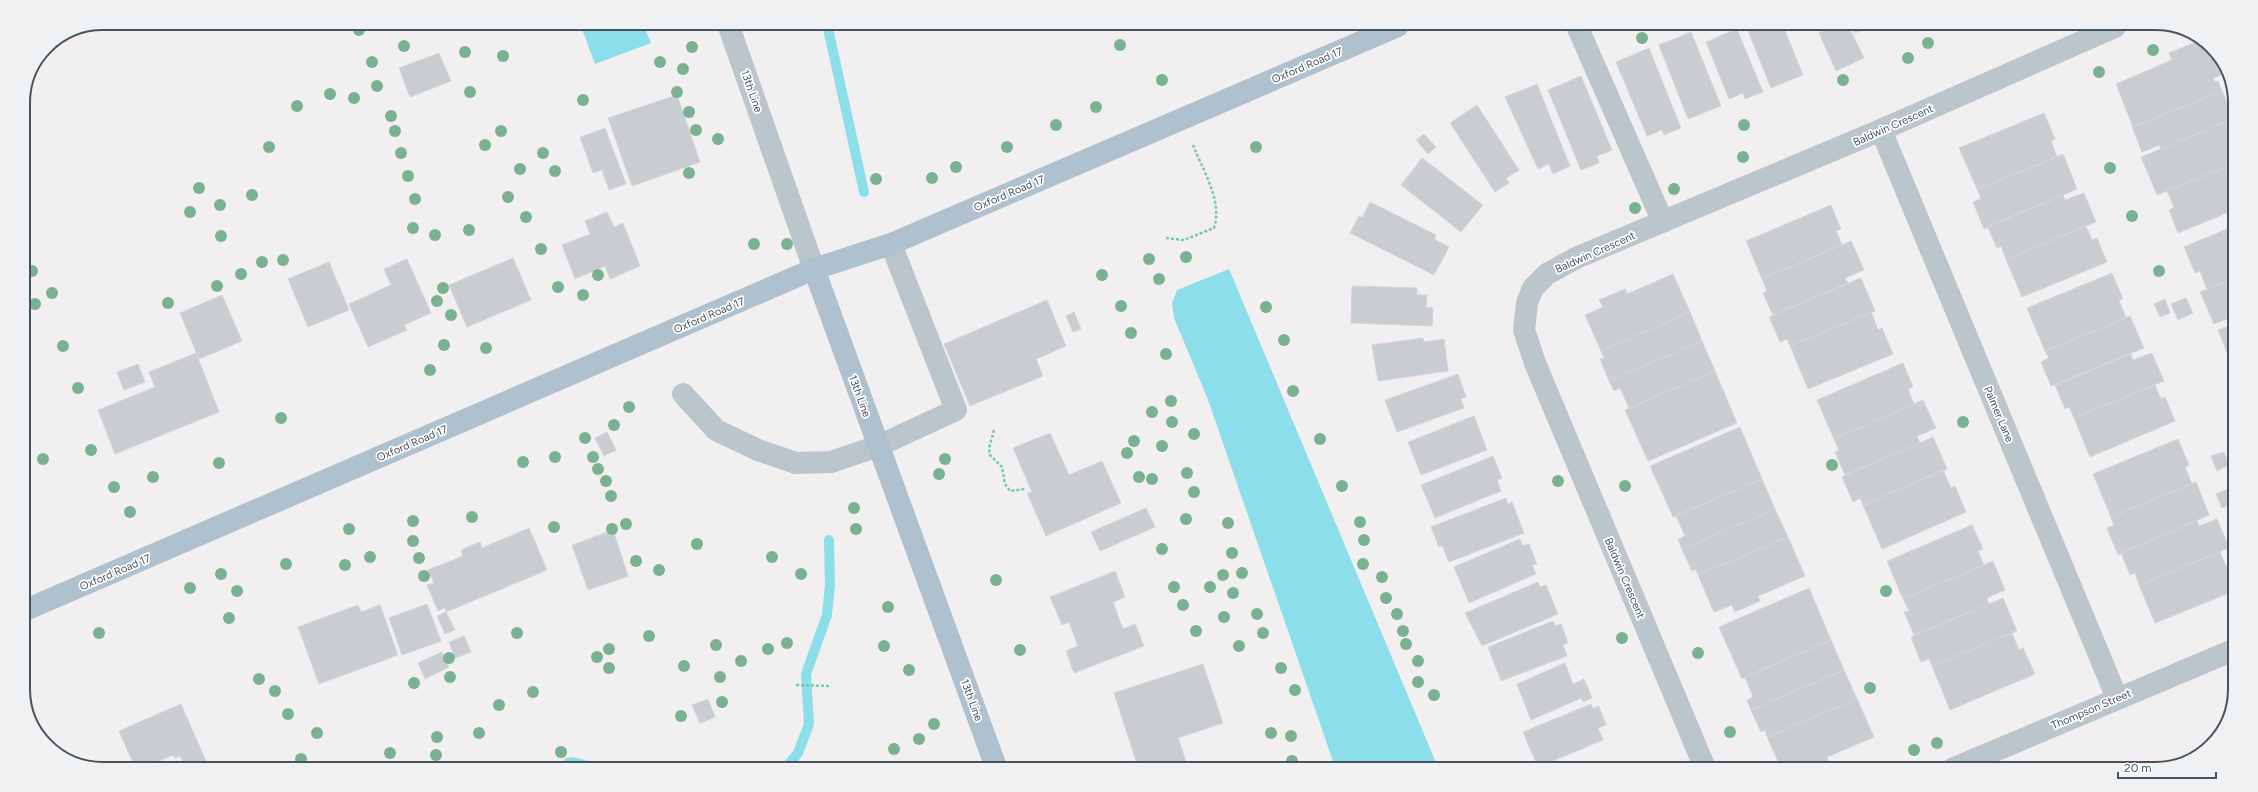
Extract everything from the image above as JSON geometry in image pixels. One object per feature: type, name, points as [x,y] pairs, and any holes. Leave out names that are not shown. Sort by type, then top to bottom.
[{"type":"main road","name":"Oxford Road 17","points":[[30,608],[814,269],[891,244],[1389,30]]},
{"type":"main road","name":"13th Line","points":[[814,269],[994,762]]},
{"type":"street","name":"13th Line","points":[[730,30],[814,269]]},
{"type":"street","points":[[1579,30],[1663,222]]},
{"type":"street","name":"Baldwin Crescent","points":[[1702,762],[1535,365],[1524,330],[1526,303],[1533,288],[1546,274],[1576,258],[1881,130],[2108,30]]},
{"type":"street","name":"Palmer Lane","points":[[1881,130],[2117,698]]},
{"type":"street","points":[[683,394],[716,430],[758,450],[796,463],[831,462],[878,446],[956,410],[891,244]]},
{"type":"street","name":"Thompson Street","points":[[1968,762],[2228,651]]},
{"type":"path","points":[[1166,238],[1184,240],[1214,228],[1217,218],[1215,199],[1183,118]]},
{"type":"path","points":[[994,430],[989,448],[990,455],[1002,467],[1005,484],[1010,491],[1026,489]]},
{"type":"path","points":[[796,685],[830,686]]},
{"type":"water","points":[[582,30],[646,30],[651,43],[595,64]]},
{"type":"water","points":[[1229,269],[1435,762],[1333,762],[1207,397],[1174,318],[1172,303],[1177,290]]},
{"type":"water","points":[[573,757],[592,762],[562,762],[566,758]]},
{"type":"building","points":[[1737,30],[1763,92],[1745,99],[1743,93],[1729,99],[1706,42]]},
{"type":"building","points":[[1748,30],[1785,30],[1803,75],[1771,88]]},
{"type":"building","points":[[1825,30],[1850,30],[1864,58],[1836,71],[1819,33]]},
{"type":"building","points":[[1854,30],[1863,30],[1855,33]]},
{"type":"building","points":[[1691,32],[1721,106],[1688,119],[1659,45]]},
{"type":"building","points":[[2195,42],[2207,51],[2218,67],[2221,75],[2213,78],[2215,82],[2218,81],[2222,91],[2133,127],[2116,84],[2172,60],[2169,53]]},
{"type":"building","points":[[1649,48],[1681,128],[1664,135],[1662,130],[1647,136],[1616,62]]},
{"type":"building","points":[[439,53],[451,81],[410,97],[399,68]]},
{"type":"building","points":[[1581,76],[1612,150],[1597,156],[1599,163],[1581,170],[1548,90]]},
{"type":"building","points":[[1537,84],[1570,166],[1553,174],[1549,164],[1538,169],[1505,97]]},
{"type":"building","points":[[2222,91],[2228,106],[2228,121],[2161,149],[2159,145],[2142,152],[2132,127]]},
{"type":"building","points":[[677,95],[700,162],[632,186],[608,118]]},
{"type":"building","points":[[1477,105],[1519,170],[1506,178],[1509,183],[1495,192],[1450,123]]},
{"type":"building","points":[[2044,113],[2055,139],[2051,141],[2057,157],[1977,189],[1959,148]]},
{"type":"building","points":[[2228,121],[2228,166],[2157,195],[2141,157]]},
{"type":"building","points":[[605,128],[626,184],[609,190],[602,170],[593,173],[580,137]]},
{"type":"building","points":[[1424,134],[1436,147],[1428,154],[1416,140]]},
{"type":"building","points":[[2063,154],[2077,189],[1984,229],[1973,202],[1981,199],[1977,189]]},
{"type":"building","points":[[1422,158],[1483,205],[1461,232],[1401,185]]},
{"type":"building","points":[[2228,166],[2228,212],[2178,233],[2169,210],[2174,207],[2167,191]]},
{"type":"building","points":[[2084,193],[2096,222],[2006,259],[2001,246],[1997,248],[1987,226],[2063,195],[2065,200]]},
{"type":"building","points":[[1370,202],[1436,235],[1434,239],[1449,247],[1434,275],[1350,233],[1359,216],[1362,218]]},
{"type":"building","points":[[1831,205],[1841,229],[1836,231],[1842,245],[1762,279],[1746,241]]},
{"type":"building","points":[[607,212],[614,227],[623,223],[640,266],[610,279],[605,266],[575,279],[562,245],[590,234],[585,221]]},
{"type":"building","points":[[2086,226],[2092,240],[2097,238],[2107,262],[2022,297],[2006,259]]},
{"type":"building","points":[[2228,229],[2228,280],[2207,289],[2200,271],[2195,273],[2184,247]]},
{"type":"building","points":[[1851,241],[1864,270],[1845,278],[1848,283],[1773,315],[1763,293],[1767,291],[1762,279]]},
{"type":"building","points":[[513,258],[531,300],[467,327],[449,285]]},
{"type":"building","points":[[407,259],[431,313],[404,325],[407,330],[368,347],[349,304],[391,285],[384,269]]},
{"type":"building","points":[[329,262],[349,310],[308,327],[288,279]]},
{"type":"building","points":[[2112,273],[2123,299],[2119,300],[2126,318],[2045,351],[2027,308]]},
{"type":"building","points":[[1673,274],[1690,312],[1601,351],[1585,315],[1603,307],[1599,300],[1625,289],[1627,294]]},
{"type":"building","points":[[1861,278],[1875,311],[1790,346],[1787,339],[1780,342],[1769,317]]},
{"type":"building","points":[[2228,280],[2228,319],[2214,324],[2200,292]]},
{"type":"building","points":[[1352,286],[1417,288],[1417,295],[1427,295],[1426,307],[1433,308],[1432,326],[1351,323]]},
{"type":"building","points":[[222,295],[242,341],[199,359],[180,313]]},
{"type":"building","points":[[2186,298],[2193,313],[2178,320],[2171,304]]},
{"type":"building","points":[[2165,299],[2170,313],[2160,317],[2154,304]]},
{"type":"building","points":[[1047,300],[1066,346],[1036,359],[1043,376],[970,406],[944,344]]},
{"type":"building","points":[[1074,312],[1081,329],[1073,332],[1066,316]]},
{"type":"building","points":[[1690,312],[1702,341],[1609,381],[1600,359],[1604,358],[1601,351]]},
{"type":"building","points":[[1871,312],[1878,330],[1882,328],[1893,354],[1808,389],[1790,346]]},
{"type":"building","points":[[2130,316],[2144,348],[2051,386],[2041,362],[2049,358],[2045,351]]},
{"type":"building","points":[[2228,326],[2228,355],[2218,330]]},
{"type":"building","points":[[1423,338],[1424,342],[1444,339],[1448,371],[1378,381],[1372,345]]},
{"type":"building","points":[[1702,341],[1715,371],[1629,408],[1620,388],[1614,391],[1609,381]]},
{"type":"building","points":[[196,353],[219,412],[115,454],[98,410],[155,387],[149,372]]},
{"type":"building","points":[[2152,353],[2164,381],[2074,418],[2069,407],[2065,409],[2055,385],[2131,354],[2133,360]]},
{"type":"building","points":[[1903,363],[1913,387],[1908,389],[1914,404],[1834,439],[1817,400]]},
{"type":"building","points":[[138,364],[145,382],[124,390],[117,372]]},
{"type":"building","points":[[1715,371],[1737,423],[1648,461],[1625,410]]},
{"type":"building","points":[[1458,374],[1466,397],[1461,399],[1464,408],[1397,432],[1385,400]]},
{"type":"building","points":[[2155,385],[2161,399],[2165,397],[2175,421],[2090,457],[2074,418]]},
{"type":"building","points":[[1923,400],[1936,428],[1917,436],[1920,443],[1845,475],[1835,452],[1839,450],[1834,439]]},
{"type":"building","points":[[1474,416],[1487,450],[1421,475],[1408,442]]},
{"type":"building","points":[[1740,427],[1762,479],[1673,517],[1650,466]]},
{"type":"building","points":[[607,432],[616,450],[604,456],[595,438]]},
{"type":"building","points":[[1050,433],[1069,475],[1102,461],[1121,503],[1046,536],[1027,493],[1032,492],[1013,448]]},
{"type":"building","points":[[1933,437],[1947,469],[1863,505],[1860,498],[1853,502],[1842,477]]},
{"type":"building","points":[[2178,439],[2189,465],[2185,467],[2192,484],[2111,517],[2093,474]]},
{"type":"building","points":[[2224,452],[2228,466],[2217,471],[2211,456]]},
{"type":"building","points":[[1493,456],[1502,478],[1497,481],[1501,491],[1435,518],[1421,485]]},
{"type":"building","points":[[1943,470],[1951,488],[1955,486],[1966,512],[1882,549],[1863,505]]},
{"type":"building","points":[[1762,479],[1775,509],[1682,549],[1678,539],[1685,536],[1676,516]]},
{"type":"building","points":[[2196,482],[2209,515],[2118,555],[2107,528],[2114,525],[2111,517]]},
{"type":"building","points":[[2228,489],[2228,506],[2222,508],[2216,494]]},
{"type":"building","points":[[1506,498],[1508,504],[1512,502],[1524,533],[1449,562],[1442,545],[1439,547],[1431,527]]},
{"type":"building","points":[[1146,508],[1155,527],[1100,551],[1091,532]]},
{"type":"building","points":[[1775,509],[1788,537],[1698,575],[1696,569],[1692,571],[1682,549]]},
{"type":"building","points":[[2217,519],[2228,548],[2139,585],[2135,573],[2130,575],[2121,552],[2197,521],[2199,526]]},
{"type":"building","points":[[1972,525],[1983,549],[1978,551],[1984,565],[1903,599],[1887,561]]},
{"type":"building","points":[[529,528],[547,570],[446,612],[445,608],[438,611],[427,585],[434,583],[428,570],[463,556],[461,550],[480,542],[482,548]]},
{"type":"building","points":[[613,530],[628,576],[588,590],[572,545]]},
{"type":"building","points":[[1788,537],[1805,576],[1758,596],[1760,601],[1735,612],[1732,605],[1714,612],[1698,575]]},
{"type":"building","points":[[1520,539],[1523,546],[1529,544],[1537,564],[1532,565],[1536,574],[1469,603],[1454,567]]},
{"type":"building","points":[[2220,552],[2226,566],[2228,565],[2228,594],[2155,623],[2139,585]]},
{"type":"building","points":[[1993,561],[2005,590],[1987,598],[1989,604],[1914,635],[1904,612],[1909,611],[1903,599]]},
{"type":"building","points":[[1115,571],[1125,597],[1113,602],[1123,629],[1135,624],[1144,646],[1074,673],[1066,651],[1078,646],[1069,622],[1062,625],[1050,597]]},
{"type":"building","points":[[1538,582],[1540,587],[1546,585],[1558,614],[1482,646],[1465,613]]},
{"type":"building","points":[[1809,588],[1831,640],[1742,679],[1719,627]]},
{"type":"building","points":[[2003,598],[2017,631],[1932,666],[1929,659],[1921,662],[1911,637]]},
{"type":"building","points":[[427,604],[441,641],[402,655],[389,618]]},
{"type":"building","points":[[358,605],[361,612],[380,605],[398,655],[319,684],[298,627]]},
{"type":"building","points":[[446,612],[455,630],[445,634],[437,616]]},
{"type":"building","points":[[1553,621],[1555,626],[1561,624],[1568,643],[1563,645],[1567,656],[1501,681],[1488,647]]},
{"type":"building","points":[[2012,633],[2019,650],[2023,648],[2035,674],[1950,710],[1932,666]]},
{"type":"building","points":[[464,636],[471,652],[455,658],[449,642]]},
{"type":"building","points":[[1831,640],[1844,670],[1751,710],[1747,700],[1753,697],[1745,677]]},
{"type":"building","points":[[442,652],[449,667],[425,679],[418,663]]},
{"type":"building","points":[[1565,663],[1573,684],[1584,679],[1592,698],[1583,702],[1581,698],[1531,720],[1517,684]]},
{"type":"building","points":[[1203,664],[1223,723],[1178,738],[1186,762],[1136,762],[1114,693]]},
{"type":"building","points":[[1844,670],[1857,699],[1767,737],[1765,730],[1761,732],[1751,710]]},
{"type":"building","points":[[708,699],[715,717],[700,723],[692,705]]},
{"type":"building","points":[[1857,699],[1874,737],[1827,757],[1829,762],[1778,762],[1767,737]]},
{"type":"building","points":[[181,704],[206,761],[183,762],[180,756],[175,758],[173,755],[157,762],[133,762],[119,731]]},
{"type":"building","points":[[1591,704],[1593,709],[1599,706],[1606,725],[1598,728],[1603,740],[1550,762],[1536,762],[1523,732]]},
{"type":"waterway","points":[[828,30],[864,192]]},
{"type":"waterway","points":[[790,762],[798,753],[809,724],[806,674],[827,615],[830,585],[829,540]]}]
